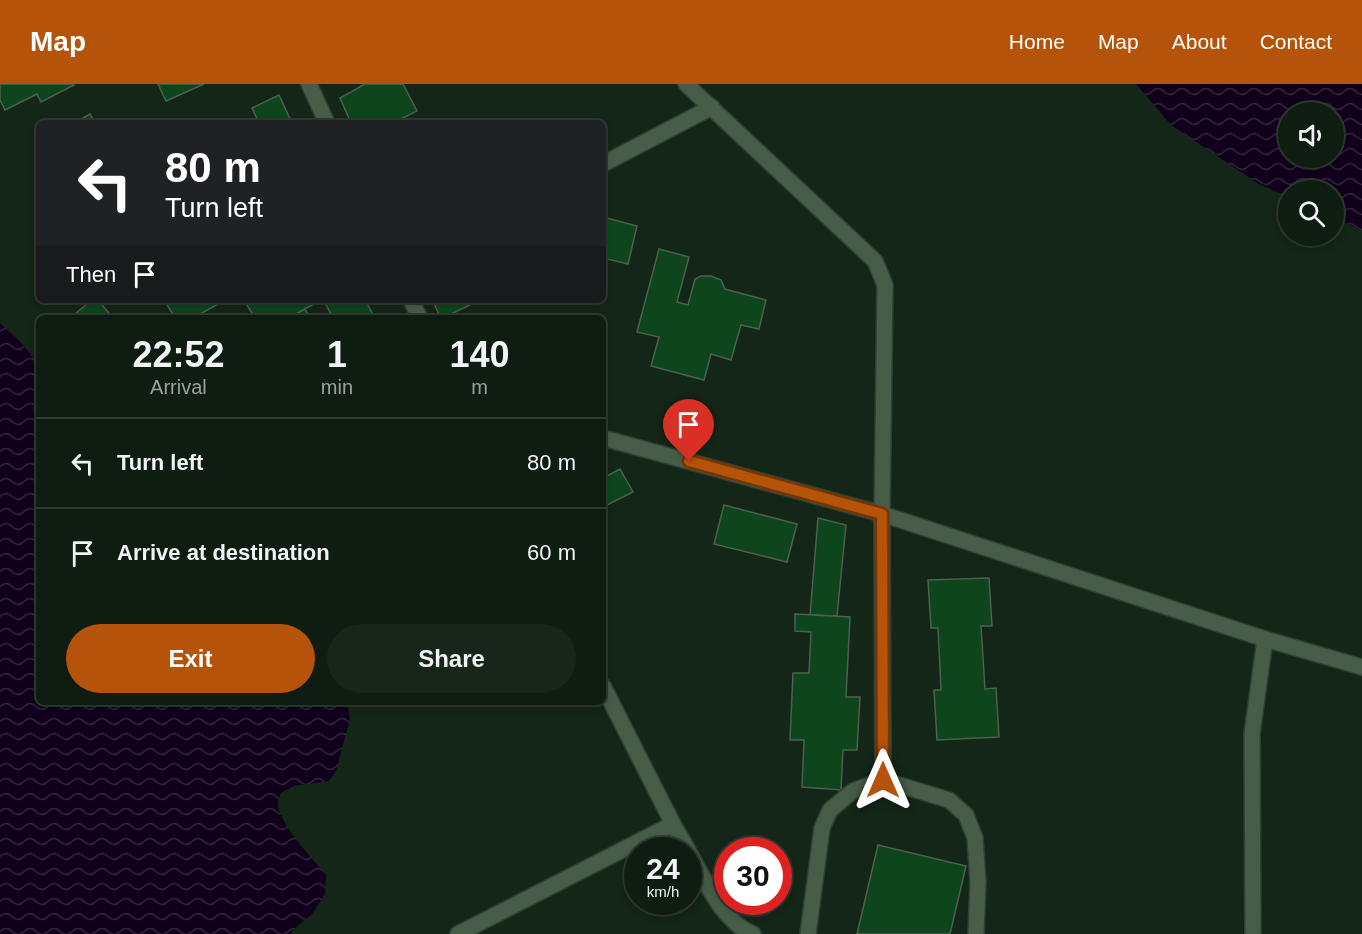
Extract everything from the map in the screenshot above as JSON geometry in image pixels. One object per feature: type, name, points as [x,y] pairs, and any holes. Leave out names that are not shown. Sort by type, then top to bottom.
[{"type":"street","points":[[309,84],[326,120]]},
{"type":"street","points":[[686,84],[875,261],[885,285],[882,514],[883,780]]},
{"type":"street","points":[[606,162],[712,107]]},
{"type":"street","points":[[606,439],[882,514],[1265,639],[1362,668]]},
{"type":"street","points":[[1253,934],[1252,734],[1265,639]]},
{"type":"street","points":[[606,692],[680,837]]},
{"type":"street","points":[[808,934],[822,828],[830,810],[853,791],[883,780],[949,800],[966,815],[975,838],[978,882],[976,934]]},
{"type":"street","points":[[458,934],[673,824]]},
{"type":"street","points":[[702,875],[723,910],[733,922],[753,934]]},
{"type":"water","points":[[1136,84],[1362,84],[1362,230],[1344,222],[1344,180],[1278,180],[1278,193],[1259,184],[1171,125]]},
{"type":"water","points":[[0,323],[28,351],[36,364],[34,410],[36,417],[36,705],[348,705],[350,719],[336,771],[329,781],[294,786],[281,793],[278,800],[279,810],[289,830],[326,874],[325,894],[312,914],[291,934],[0,934]]},
{"type":"building","points":[[0,84],[74,85],[41,102],[37,94],[5,110],[0,100]]},
{"type":"building","points":[[158,84],[204,84],[166,101]]},
{"type":"building","points":[[365,84],[403,84],[417,111],[399,120],[350,120],[340,98]]},
{"type":"building","points":[[279,95],[290,119],[258,120],[252,108]]},
{"type":"building","points":[[90,114],[93,120],[79,120]]},
{"type":"building","points":[[606,218],[637,226],[628,264],[606,259]]},
{"type":"building","points":[[659,249],[689,257],[677,302],[688,305],[695,279],[701,276],[711,276],[721,280],[725,289],[766,300],[759,329],[741,325],[731,360],[711,354],[704,380],[651,366],[659,337],[637,332]]},
{"type":"building","points":[[88,303],[100,303],[110,315],[74,315]]},
{"type":"building","points":[[166,303],[220,303],[198,315],[173,315]]},
{"type":"building","points":[[246,303],[316,303],[294,315],[253,315]]},
{"type":"building","points":[[325,303],[367,303],[373,315],[331,315]]},
{"type":"building","points":[[434,303],[474,303],[449,315],[440,315]]},
{"type":"building","points":[[305,309],[308,315],[294,315]]},
{"type":"building","points":[[620,469],[633,492],[606,506],[606,476]]},
{"type":"building","points":[[724,505],[797,524],[787,562],[714,544]]},
{"type":"building","points":[[818,518],[846,525],[837,616],[810,615]]},
{"type":"building","points":[[989,578],[992,626],[981,626],[985,689],[996,688],[999,737],[937,740],[934,690],[941,690],[938,628],[931,628],[928,580]]},
{"type":"building","points":[[795,614],[850,617],[846,697],[860,697],[857,750],[843,750],[841,790],[802,787],[804,740],[790,740],[793,673],[809,673],[811,632],[795,631]]},
{"type":"building","points":[[878,845],[966,866],[950,934],[857,934]]},
{"type":"route","points":[[689,461],[882,514],[883,780]]}]
